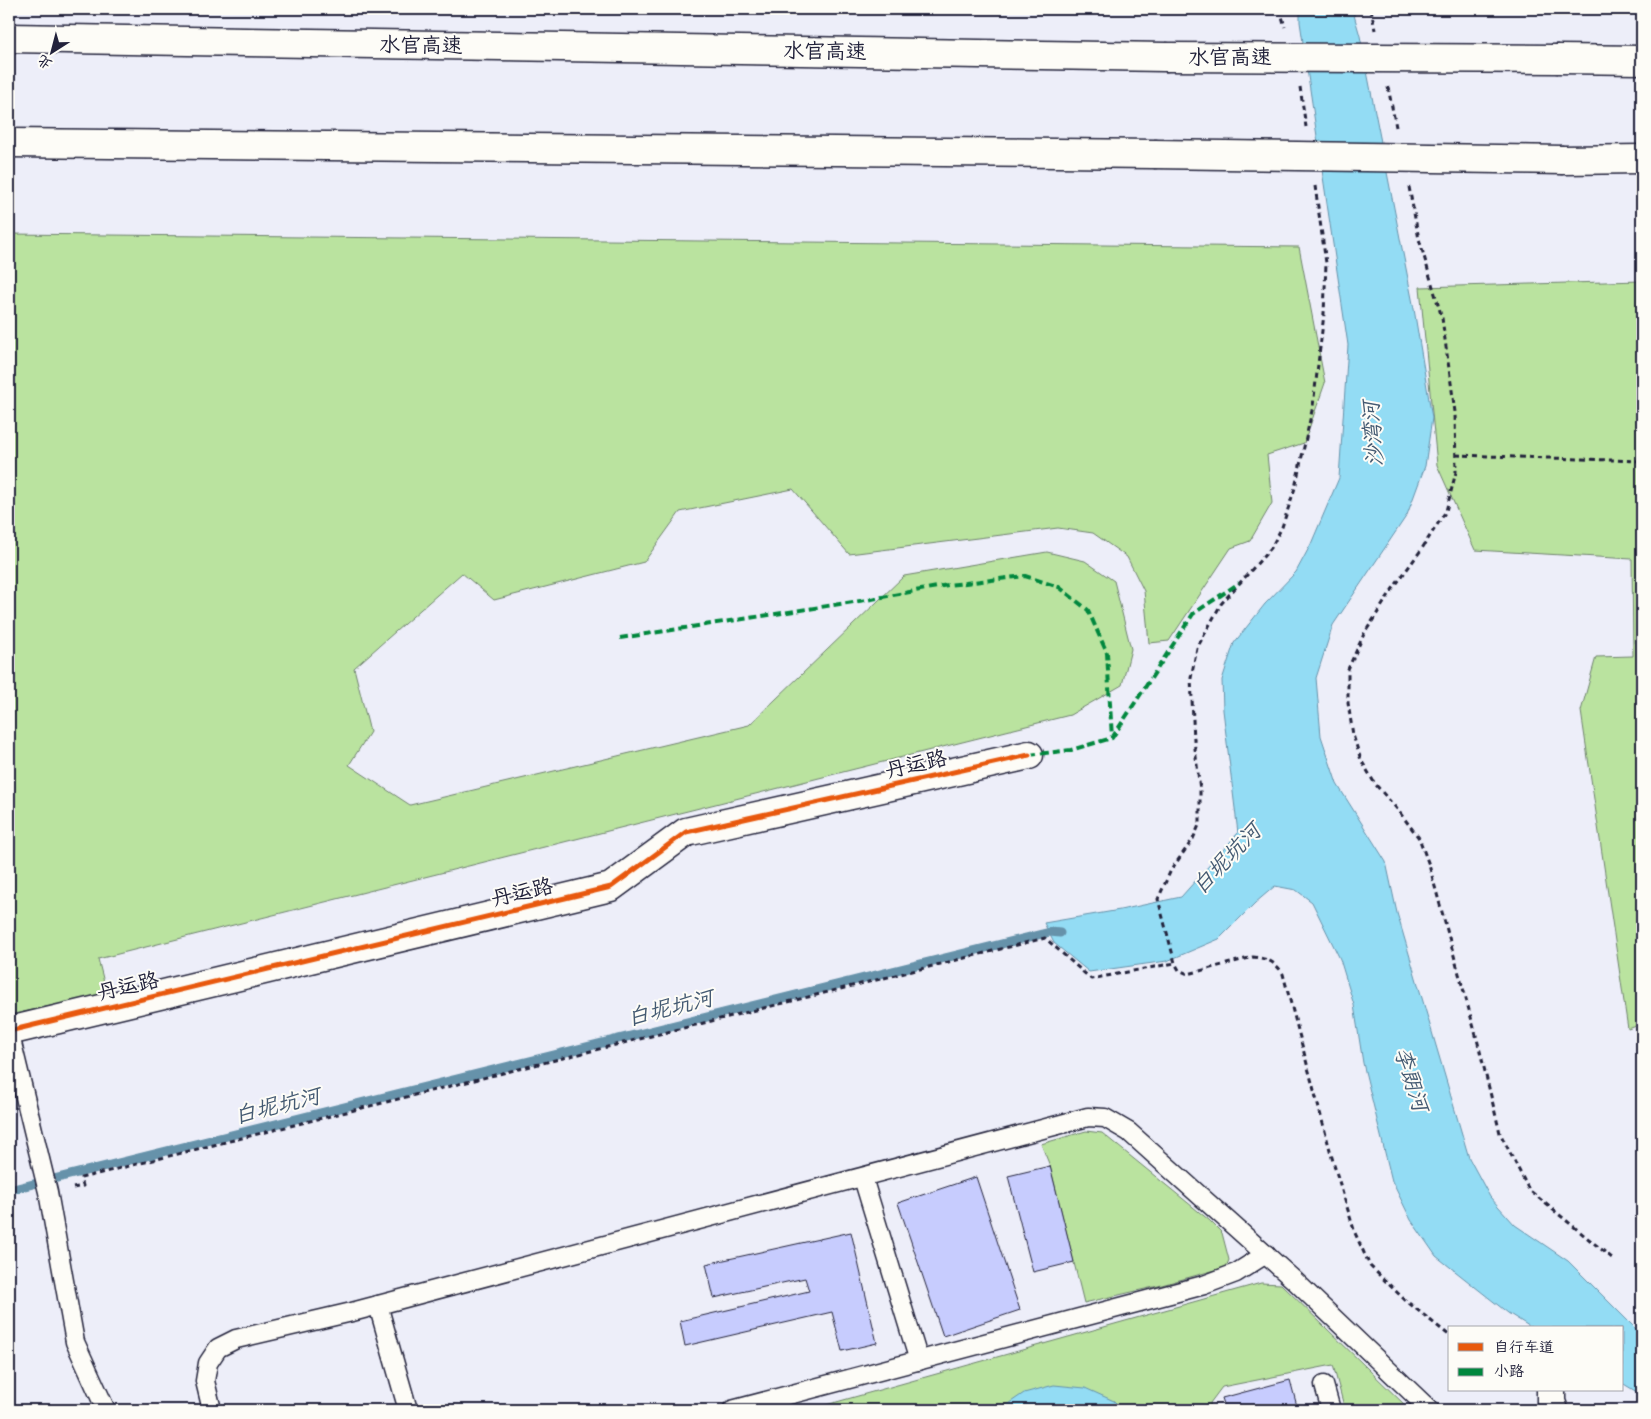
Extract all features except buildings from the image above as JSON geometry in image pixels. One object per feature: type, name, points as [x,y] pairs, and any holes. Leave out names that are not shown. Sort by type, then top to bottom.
[{"type":"main road","name":"水官高速","points":[[9,38],[1165,56],[1642,60]]},
{"type":"main road","points":[[9,143],[1642,160]]},
{"type":"main road","name":"丹运路","points":[[9,1031],[611,887],[686,832],[1029,755]]},
{"type":"main road","points":[[1552,1392],[1551,1402],[1554,1410]]},
{"type":"lane","points":[[9,1031],[48,1192],[75,1342],[106,1410]]},
{"type":"lane","points":[[212,1410],[205,1381],[208,1363],[218,1348],[236,1339],[378,1306],[1088,1117],[1105,1118],[1129,1132],[1266,1254],[1430,1410]]},
{"type":"lane","points":[[863,1178],[919,1361]]},
{"type":"lane","points":[[732,1410],[1204,1285],[1236,1273],[1266,1254]]},
{"type":"lane","points":[[378,1306],[408,1410]]},
{"type":"lane","points":[[1324,1385],[1331,1410]]},
{"type":"path","points":[[1280,9],[1287,36]]},
{"type":"path","points":[[1370,9],[1377,37]]},
{"type":"path","points":[[1300,82],[1307,130]]},
{"type":"path","points":[[1387,84],[1397,132]]},
{"type":"path","points":[[1313,177],[1326,263],[1324,314],[1314,406],[1295,488],[1282,527],[1272,548],[1221,604],[1197,648],[1190,678],[1194,740],[1200,790],[1200,824],[1193,839],[1171,870],[1158,899],[1175,963],[1179,970],[1188,974],[1253,956],[1271,961],[1278,966],[1283,974],[1334,1165],[1355,1233],[1370,1266],[1405,1300],[1448,1334]]},
{"type":"path","points":[[1408,179],[1419,239],[1442,318],[1455,412],[1456,472],[1446,511],[1387,597],[1364,634],[1348,668],[1348,703],[1353,735],[1361,760],[1375,784],[1419,838],[1429,865],[1477,1039],[1500,1133],[1512,1158],[1529,1190],[1612,1258]]},
{"type":"path","points":[[1456,455],[1642,461]]},
{"type":"path","points":[[83,1186],[81,1178],[1046,938],[1091,979],[1175,963]]},
{"type":"green space","points":[[9,234],[1299,247],[1325,383],[1304,443],[1267,455],[1272,503],[1250,541],[1231,548],[1169,641],[1149,643],[1144,591],[1127,557],[1093,533],[1058,528],[849,554],[793,489],[680,512],[644,562],[494,600],[462,573],[354,668],[370,732],[349,765],[410,805],[749,725],[904,576],[1047,552],[1085,561],[1114,581],[1131,649],[1122,685],[1070,715],[98,959],[107,994],[9,1015]]},
{"type":"green space","points":[[1642,281],[1642,1024],[1628,1029],[1581,711],[1596,657],[1633,656],[1632,559],[1475,550],[1437,465],[1420,287]]},
{"type":"green space","points":[[1086,1131],[1102,1133],[1209,1220],[1222,1233],[1229,1260],[1226,1267],[1158,1286],[1084,1303],[1050,1166],[1041,1144]]},
{"type":"green space","points":[[1261,1283],[1281,1284],[1410,1410],[1345,1410],[1333,1365],[1222,1387],[1210,1403],[1211,1410],[808,1410]]},
{"type":"water","points":[[1300,9],[1353,9],[1414,309],[1432,418],[1425,466],[1407,515],[1333,625],[1316,678],[1321,736],[1337,784],[1386,862],[1397,913],[1469,1158],[1490,1197],[1515,1225],[1568,1261],[1641,1334],[1642,1395],[1624,1384],[1624,1326],[1529,1326],[1508,1313],[1436,1256],[1411,1220],[1392,1181],[1363,1063],[1354,1005],[1340,959],[1312,902],[1296,890],[1275,886],[1219,939],[1167,961],[1089,972],[1054,943],[1044,923],[1181,897],[1238,833],[1223,710],[1222,680],[1234,643],[1265,604],[1296,572],[1311,544],[1339,478],[1348,345],[1300,22]]},
{"type":"water","points":[[1054,1385],[1085,1388],[1114,1401],[1123,1410],[999,1410],[1024,1393]]},
{"type":"waterway","name":"白坭坑河","points":[[9,1190],[1050,932],[1060,933]]},
{"type":"marked path","points":[[620,638],[866,600],[948,585],[1025,576],[1059,587],[1088,610],[1107,653],[1112,738]]},
{"type":"marked path","points":[[1029,755],[1071,750],[1112,738],[1193,614],[1239,583]]},
{"type":"cycle path","points":[[9,1031],[611,887],[686,832],[1029,755]]},
{"type":"water label","name":"沙湾河","points":[[1372,434]]},
{"type":"water label","name":"李朗河","points":[[1412,1079]]}]
